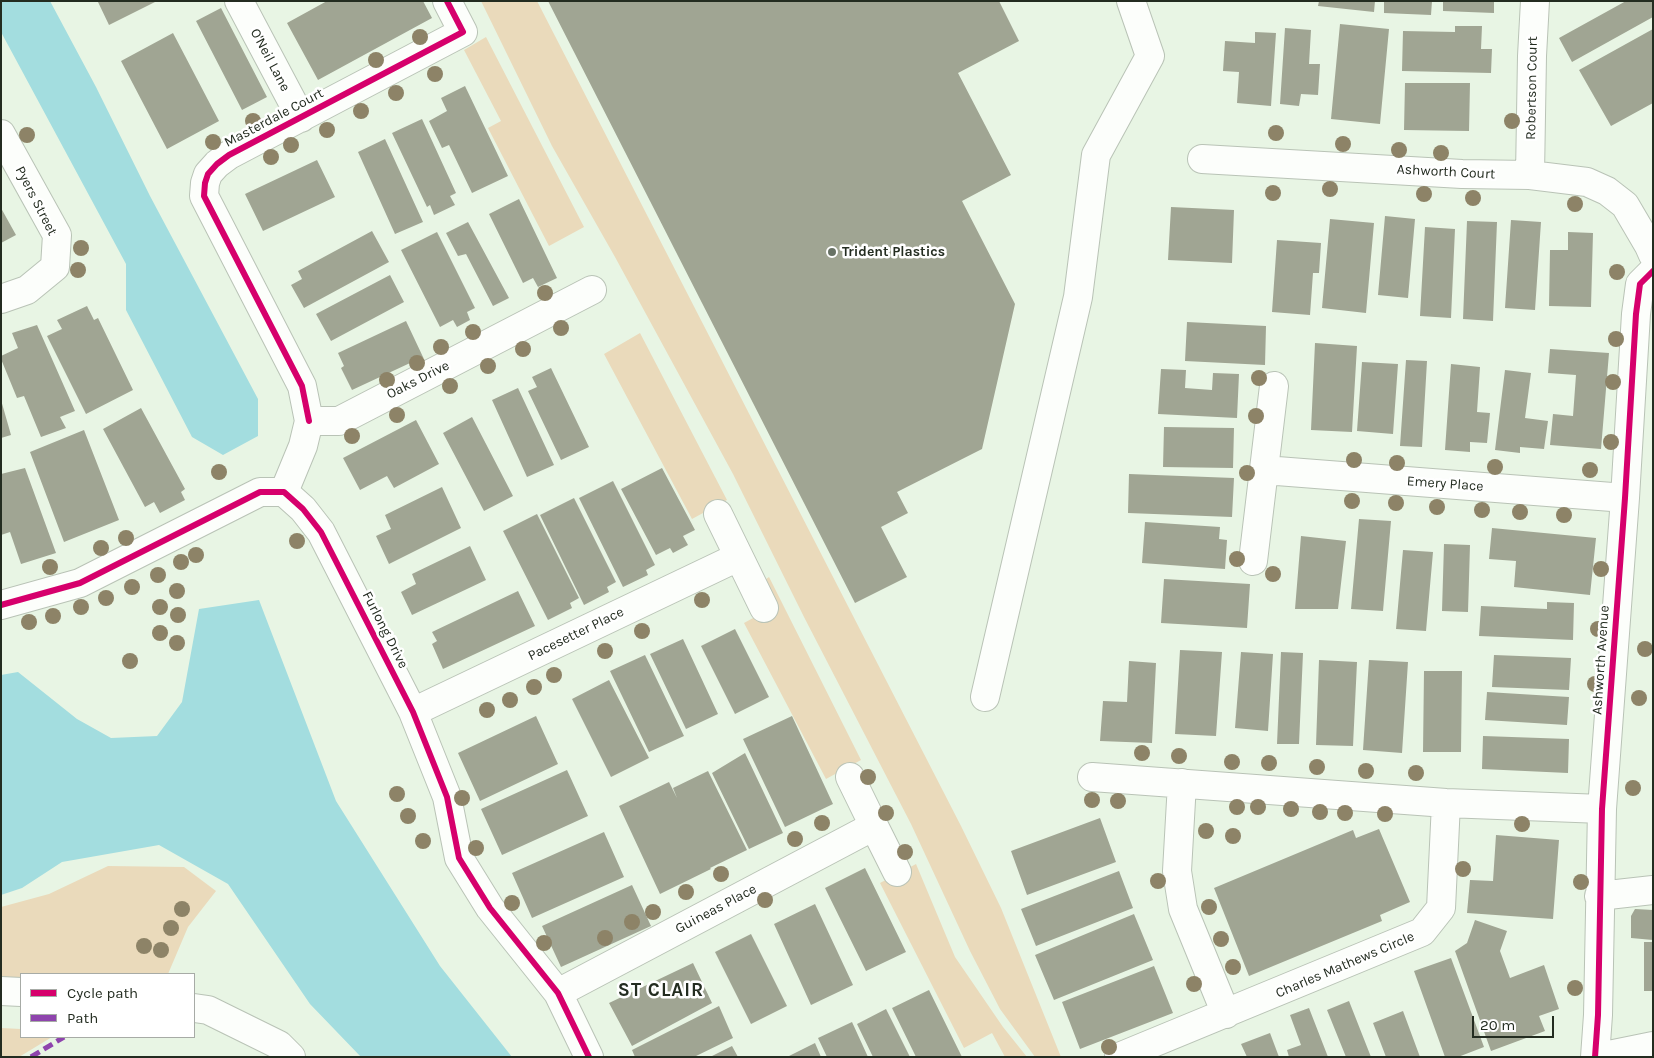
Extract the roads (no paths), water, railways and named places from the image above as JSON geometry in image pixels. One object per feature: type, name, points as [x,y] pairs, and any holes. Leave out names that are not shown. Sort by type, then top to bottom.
[{"type":"street","name":"O'Neil Lane","points":[[239,1],[301,118]]},
{"type":"street","name":"Masterdale Court","points":[[309,421],[302,386],[204,196],[205,183],[208,174],[229,155],[463,32],[447,1]]},
{"type":"street","points":[[985,697],[1078,296],[1096,155],[1150,56],[1131,1]]},
{"type":"street","name":"Robertson Court","points":[[1530,176],[1535,1]]},
{"type":"street","name":"Pyers Street","points":[[1,134],[57,235],[55,267],[27,290],[1,299]]},
{"type":"street","name":"Ashworth Court","points":[[1202,159],[1462,174],[1530,176],[1587,182],[1607,191],[1625,205],[1653,256]]},
{"type":"street","name":"Ashworth Avenue","points":[[1595,1057],[1598,1015],[1602,809],[1626,498],[1636,310],[1640,284],[1653,272]]},
{"type":"street","name":"Oaks Drive","points":[[309,421],[339,421],[592,290]]},
{"type":"street","points":[[1253,561],[1274,386]]},
{"type":"street","points":[[1,605],[80,583],[260,492],[284,492],[303,446],[309,421]]},
{"type":"street","name":"Emery Place","points":[[1264,470],[1626,498]]},
{"type":"street","name":"Furlong Drive","points":[[284,492],[304,509],[320,532],[413,712],[447,797],[459,858],[490,908],[558,992],[589,1057]]},
{"type":"street","points":[[718,514],[764,608]]},
{"type":"street","name":"Pacesetter Place","points":[[413,712],[738,557]]},
{"type":"street","points":[[850,777],[897,872]]},
{"type":"street","points":[[1092,777],[1446,803],[1602,809]]},
{"type":"street","points":[[1182,783],[1178,871],[1183,909],[1226,1014]]},
{"type":"street","name":"Charles Mathews Circle","points":[[1119,1057],[1422,932],[1441,908],[1446,803]]},
{"type":"street","name":"Guineas Place","points":[[558,992],[874,826]]},
{"type":"street","points":[[1599,896],[1653,890]]},
{"type":"street","points":[[1,991],[20,992]]},
{"type":"street","points":[[195,1008],[208,1010],[279,1045],[291,1057]]},
{"type":"street","points":[[1599,1057],[1653,1046]]},
{"type":"water","points":[[1,1],[50,1],[96,87],[150,196],[258,399],[258,436],[223,455],[192,437],[126,310],[126,264],[1,32]]},
{"type":"water","points":[[259,600],[336,801],[440,966],[512,1057],[361,1057],[310,1004],[228,884],[159,845],[62,862],[22,888],[1,895],[1,675],[18,672],[77,719],[111,738],[157,736],[182,702],[199,609]]},
{"type":"place","name":"Trident Plastics","points":[[832,252]]},
{"type":"district","name":"ST CLAIR","points":[[661,991]]}]
